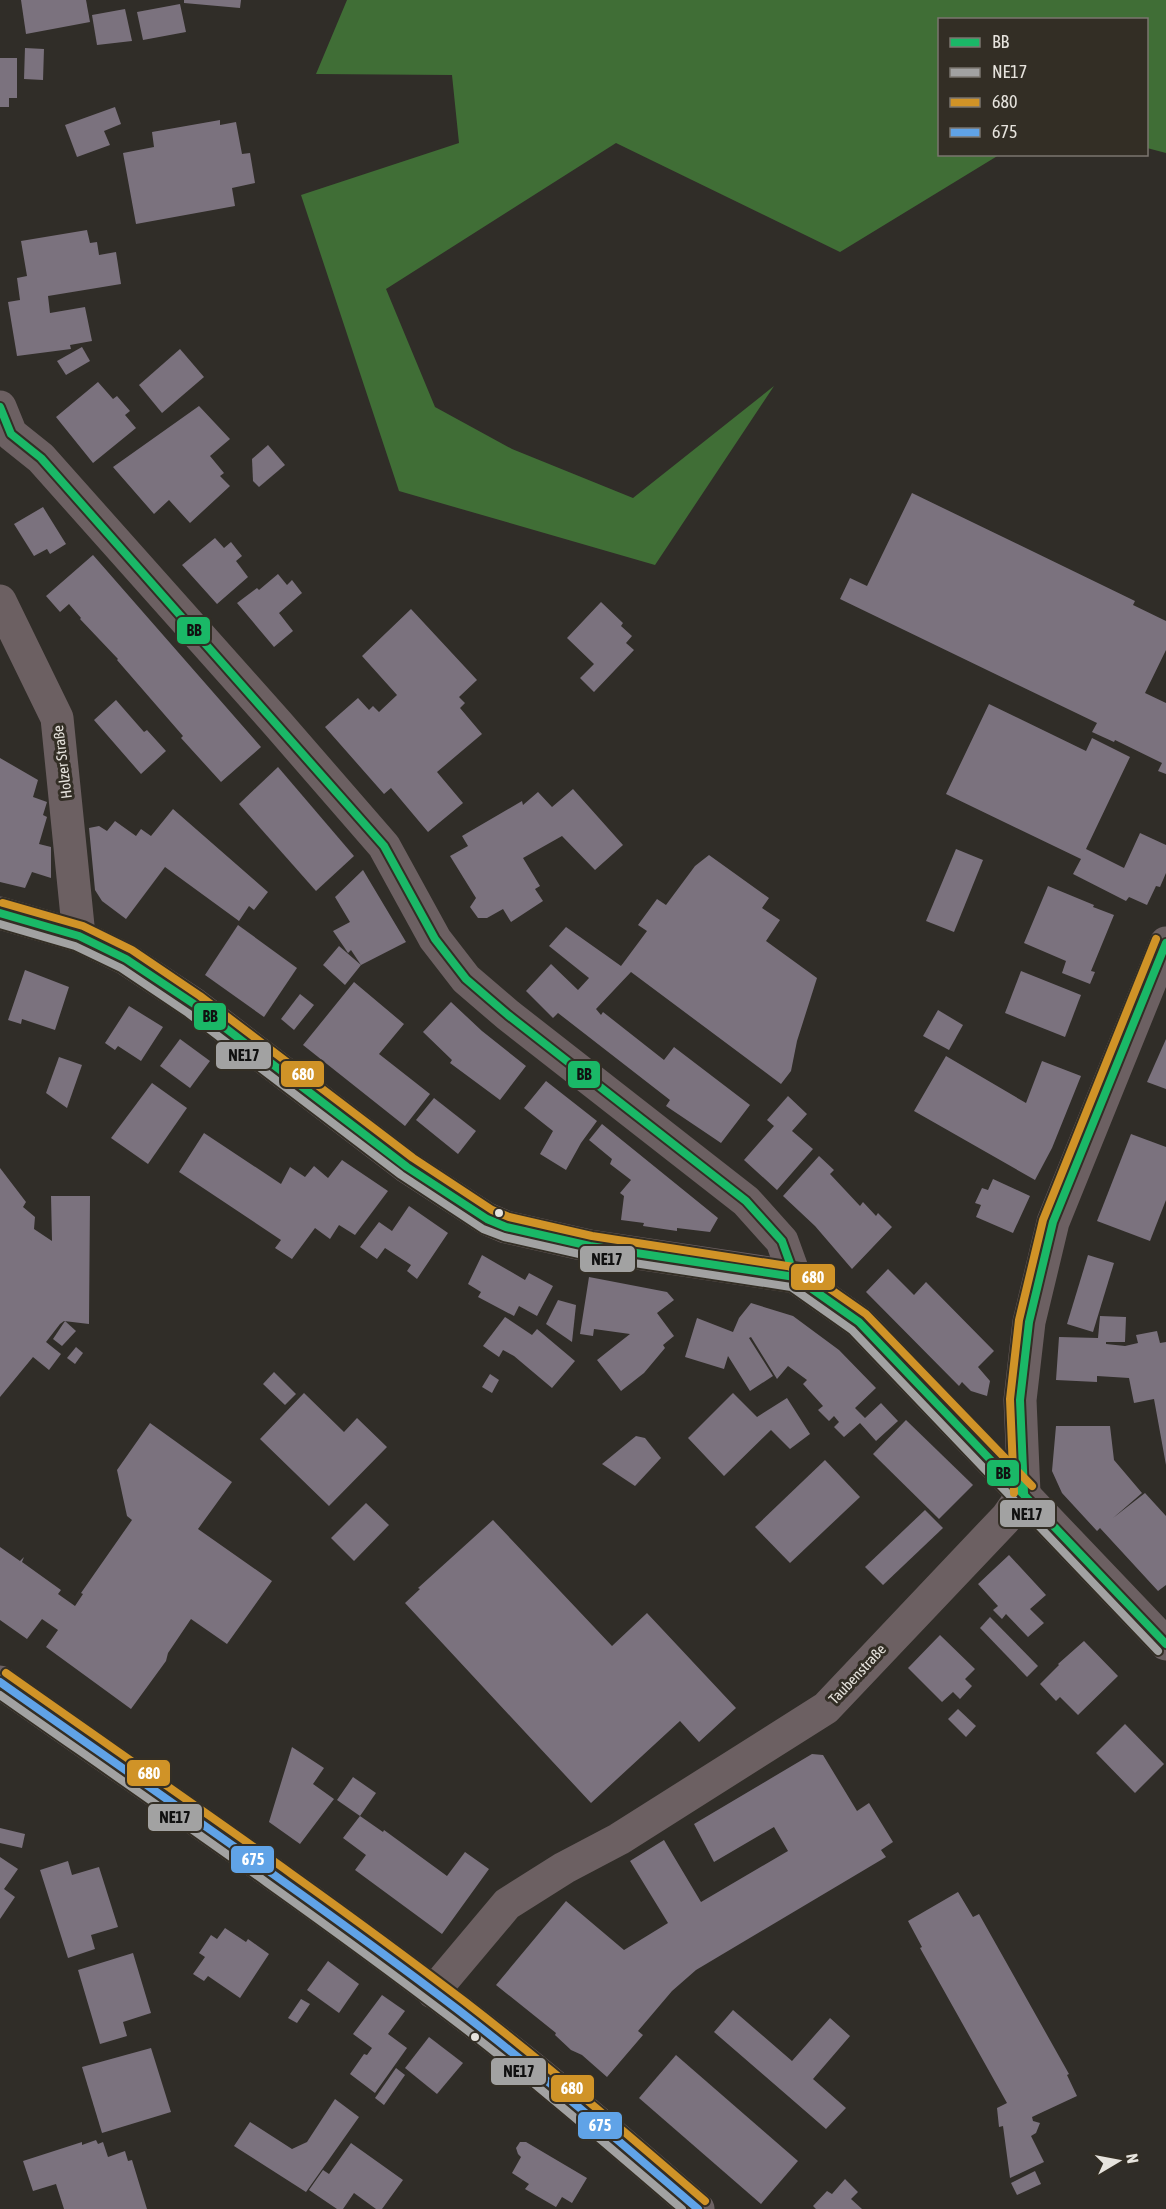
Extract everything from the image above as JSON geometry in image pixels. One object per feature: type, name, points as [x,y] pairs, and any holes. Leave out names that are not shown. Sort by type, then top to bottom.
[{"type":"main road","points":[[0,1682],[209,1829],[434,1992],[522,2060],[698,2209]]},
{"type":"street","points":[[4,433],[41,458],[384,846],[435,939],[466,979],[508,1015],[746,1201],[782,1241],[795,1277]]},
{"type":"street","name":"Holzer Straße","points":[[0,601],[57,718],[79,936]]},
{"type":"street","points":[[0,913],[79,936],[126,959],[194,1004],[407,1167],[487,1219],[506,1227],[590,1246],[795,1277],[860,1322],[1166,1644]]},
{"type":"street","points":[[1024,1493],[1020,1400],[1029,1322],[1053,1222],[1165,945]]},
{"type":"street","name":"Taubenstraße","points":[[434,1992],[507,1904],[564,1868],[619,1839],[826,1708],[1007,1517],[1024,1493]]},
{"type":"green space","points":[[347,0],[1166,0],[1166,153],[1148,148],[1148,18],[938,18],[938,156],[997,156],[840,252],[616,143],[386,289],[435,407],[512,449],[633,498],[774,386],[655,565],[399,491],[301,195],[459,143],[452,75],[316,74]]},
{"type":"building","points":[[21,0],[86,0],[90,22],[26,34]]},
{"type":"building","points":[[184,0],[241,0],[240,8],[184,3]]},
{"type":"building","points":[[180,4],[186,32],[143,40],[137,12]]},
{"type":"building","points":[[125,9],[132,41],[97,45],[92,15]]},
{"type":"building","points":[[25,48],[44,49],[43,80],[24,79]]},
{"type":"building","points":[[0,58],[17,58],[17,98],[9,98],[9,107],[0,107]]},
{"type":"building","points":[[115,107],[121,124],[104,131],[110,145],[77,157],[65,125]]},
{"type":"building","points":[[220,120],[220,125],[236,122],[242,154],[250,153],[255,183],[232,188],[235,206],[136,224],[123,153],[154,147],[152,132]]},
{"type":"building","points":[[87,230],[90,243],[97,242],[99,255],[116,252],[121,284],[48,296],[50,313],[85,307],[92,341],[70,345],[71,349],[17,356],[8,302],[20,300],[17,278],[27,276],[21,241]]},
{"type":"building","points":[[82,347],[90,361],[66,375],[57,361]]},
{"type":"building","points":[[180,349],[204,377],[162,413],[139,385]]},
{"type":"building","points":[[98,382],[113,399],[117,396],[130,411],[125,415],[136,428],[93,463],[56,417]]},
{"type":"building","points":[[199,406],[230,439],[210,456],[224,473],[220,476],[230,486],[190,523],[169,500],[154,514],[113,467]]},
{"type":"building","points":[[268,445],[285,465],[259,487],[253,481],[252,459]]},
{"type":"building","points":[[912,493],[1135,601],[1133,605],[1166,621],[1166,650],[1145,693],[1166,703],[1166,774],[1158,771],[1162,763],[1115,740],[1114,742],[1092,732],[1097,723],[840,599],[850,578],[867,586]]},
{"type":"building","points":[[43,507],[66,544],[50,554],[47,549],[34,556],[14,524]]},
{"type":"building","points":[[215,538],[224,548],[231,542],[242,556],[236,561],[248,577],[217,604],[182,565]]},
{"type":"building","points":[[93,555],[261,747],[221,782],[181,738],[183,736],[69,604],[60,612],[46,596]]},
{"type":"building","points":[[278,574],[287,585],[292,580],[302,593],[279,613],[293,631],[274,647],[237,603],[257,588],[259,590]]},
{"type":"building","points":[[601,602],[623,623],[621,626],[632,636],[626,643],[634,650],[594,692],[580,678],[594,664],[567,638]]},
{"type":"building","points":[[411,609],[477,680],[459,697],[465,703],[460,708],[482,734],[437,772],[463,803],[428,832],[391,788],[384,794],[325,727],[358,698],[369,710],[373,706],[379,712],[397,695],[362,656]]},
{"type":"building","points":[[116,700],[144,732],[147,730],[166,751],[141,774],[94,720]]},
{"type":"building","points":[[989,704],[1086,751],[1092,738],[1130,757],[1086,849],[1124,868],[1140,833],[1166,845],[1166,873],[1160,887],[1156,886],[1147,905],[1129,897],[1126,901],[1073,874],[1081,859],[946,794]]},
{"type":"building","points":[[0,758],[38,780],[33,797],[47,802],[43,815],[47,817],[39,844],[51,847],[51,878],[32,872],[25,888],[0,882]]},
{"type":"building","points":[[278,767],[354,856],[316,891],[239,804]]},
{"type":"building","points":[[573,789],[623,845],[595,870],[562,836],[523,858],[540,886],[535,889],[543,901],[511,922],[503,909],[487,918],[478,918],[470,907],[476,898],[450,856],[468,846],[462,836],[522,801],[523,805],[538,792],[552,807]]},
{"type":"building","points":[[173,809],[268,892],[254,910],[249,906],[239,921],[165,867],[126,919],[102,901],[95,890],[89,828],[99,826],[107,831],[115,821],[136,836],[141,829],[151,836]]},
{"type":"building","points":[[956,849],[983,860],[954,932],[926,921]]},
{"type":"building","points":[[709,855],[769,898],[762,908],[780,920],[766,941],[817,978],[797,1041],[791,1071],[781,1084],[631,972],[596,1009],[664,1060],[674,1047],[750,1105],[721,1143],[666,1106],[670,1100],[558,1013],[553,1018],[526,991],[551,964],[578,990],[589,978],[549,946],[566,927],[621,966],[647,931],[638,925],[657,899],[666,905],[695,866]]},
{"type":"building","points":[[363,870],[406,942],[361,965],[351,950],[348,953],[333,931],[350,922],[335,897]]},
{"type":"building","points":[[1048,886],[1114,915],[1091,971],[1095,972],[1090,984],[1062,973],[1066,961],[1024,943]]},
{"type":"building","points":[[238,925],[297,968],[264,1017],[205,975]]},
{"type":"building","points":[[339,946],[361,965],[345,985],[323,965]]},
{"type":"building","points":[[25,970],[69,987],[55,1030],[22,1019],[21,1024],[8,1020]]},
{"type":"building","points":[[1021,971],[1081,995],[1065,1037],[1005,1013]]},
{"type":"building","points":[[354,982],[404,1024],[379,1054],[430,1094],[405,1126],[303,1045]]},
{"type":"building","points":[[300,994],[314,1005],[294,1030],[281,1019]]},
{"type":"building","points":[[451,1002],[482,1031],[526,1066],[500,1100],[450,1063],[452,1060],[423,1032]]},
{"type":"building","points":[[129,1006],[163,1027],[141,1061],[118,1046],[115,1050],[105,1043]]},
{"type":"building","points":[[938,1010],[963,1025],[949,1050],[923,1036]]},
{"type":"building","points":[[180,1039],[210,1061],[190,1088],[160,1066]]},
{"type":"building","points":[[1166,1039],[1166,1089],[1147,1082]]},
{"type":"building","points":[[946,1056],[1026,1103],[1042,1061],[1081,1076],[1052,1148],[1035,1180],[914,1111]]},
{"type":"building","points":[[59,1057],[82,1065],[67,1108],[46,1093]]},
{"type":"building","points":[[546,1081],[597,1121],[566,1170],[540,1154],[553,1131],[524,1108]]},
{"type":"building","points":[[152,1083],[187,1108],[148,1164],[111,1138]]},
{"type":"building","points":[[788,1096],[807,1114],[792,1131],[813,1149],[777,1190],[744,1160],[774,1126],[767,1120]]},
{"type":"building","points":[[434,1098],[476,1131],[458,1154],[416,1120]]},
{"type":"building","points":[[602,1124],[718,1218],[710,1232],[677,1228],[677,1231],[621,1220],[624,1196],[620,1193],[631,1180],[610,1164],[612,1159],[589,1140]]},
{"type":"building","points":[[204,1133],[281,1184],[290,1167],[305,1177],[314,1166],[328,1178],[342,1160],[388,1191],[355,1235],[339,1225],[330,1239],[315,1228],[292,1259],[275,1248],[281,1240],[179,1172]]},
{"type":"building","points":[[1131,1134],[1166,1147],[1166,1200],[1150,1241],[1097,1221]]},
{"type":"building","points":[[819,1156],[834,1170],[830,1174],[860,1206],[863,1202],[876,1216],[878,1213],[892,1227],[852,1269],[815,1226],[783,1196]]},
{"type":"building","points":[[0,1168],[26,1202],[23,1207],[35,1217],[34,1229],[52,1241],[51,1196],[90,1196],[89,1324],[64,1321],[60,1324],[46,1342],[61,1354],[49,1370],[33,1357],[0,1397]]},
{"type":"building","points":[[993,1179],[1030,1196],[1013,1233],[976,1217],[981,1205],[975,1203],[982,1188],[988,1190]]},
{"type":"building","points":[[409,1206],[448,1233],[417,1279],[407,1271],[411,1265],[385,1248],[377,1259],[360,1247],[379,1222],[392,1231]]},
{"type":"building","points":[[482,1255],[525,1280],[529,1273],[553,1286],[537,1316],[519,1306],[514,1316],[478,1297],[481,1292],[468,1284]]},
{"type":"building","points":[[1088,1255],[1114,1263],[1093,1332],[1067,1324]]},
{"type":"building","points":[[888,1269],[914,1295],[926,1282],[994,1351],[978,1367],[990,1381],[987,1396],[971,1391],[962,1382],[959,1386],[866,1292]]},
{"type":"building","points":[[589,1277],[667,1292],[674,1300],[657,1313],[674,1336],[663,1345],[665,1348],[644,1373],[621,1391],[597,1360],[630,1334],[594,1329],[593,1336],[580,1334]]},
{"type":"building","points":[[558,1300],[576,1305],[572,1342],[546,1324]]},
{"type":"building","points":[[751,1303],[793,1316],[839,1350],[876,1388],[855,1408],[865,1418],[881,1403],[898,1421],[876,1441],[860,1423],[844,1437],[834,1427],[839,1422],[834,1416],[829,1421],[818,1410],[823,1406],[803,1384],[807,1380],[788,1366],[777,1379],[751,1337],[749,1338],[773,1376],[750,1391],[728,1356],[724,1369],[685,1357],[697,1318],[733,1332],[739,1318]]},
{"type":"building","points":[[1100,1316],[1126,1317],[1125,1342],[1106,1342],[1106,1344],[1125,1346],[1138,1343],[1136,1335],[1157,1331],[1160,1343],[1166,1342],[1166,1465],[1154,1399],[1134,1403],[1129,1378],[1097,1376],[1097,1382],[1056,1380],[1059,1337],[1098,1338]]},
{"type":"building","points":[[505,1317],[532,1335],[537,1329],[575,1361],[552,1388],[514,1356],[503,1350],[499,1357],[483,1346]]},
{"type":"building","points":[[65,1321],[76,1331],[62,1346],[53,1339]]},
{"type":"building","points":[[76,1347],[83,1353],[75,1364],[67,1358]]},
{"type":"building","points":[[274,1372],[296,1394],[285,1405],[263,1384]]},
{"type":"building","points":[[490,1374],[499,1380],[492,1393],[482,1387]]},
{"type":"building","points":[[304,1393],[344,1432],[357,1418],[387,1447],[329,1506],[260,1439]]},
{"type":"building","points":[[733,1393],[757,1417],[787,1398],[810,1434],[790,1449],[771,1430],[724,1476],[688,1438]]},
{"type":"building","points":[[906,1420],[973,1485],[939,1519],[873,1454]]},
{"type":"building","points":[[150,1423],[232,1482],[198,1529],[272,1581],[227,1644],[191,1619],[168,1653],[166,1661],[131,1709],[46,1647],[58,1630],[42,1619],[27,1639],[0,1620],[0,1547],[20,1561],[24,1557],[22,1562],[61,1590],[58,1594],[75,1606],[83,1594],[81,1593],[132,1520],[127,1516],[117,1470]]},
{"type":"building","points":[[1056,1426],[1110,1426],[1114,1460],[1142,1493],[1113,1518],[1145,1493],[1166,1516],[1166,1585],[1158,1591],[1100,1528],[1097,1531],[1062,1493],[1052,1471]]},
{"type":"building","points":[[636,1436],[645,1438],[661,1458],[635,1486],[602,1464]]},
{"type":"building","points":[[825,1460],[860,1497],[790,1563],[755,1527]]},
{"type":"building","points":[[366,1503],[389,1525],[354,1561],[331,1538]]},
{"type":"building","points":[[925,1510],[943,1528],[883,1585],[865,1567]]},
{"type":"building","points":[[493,1520],[612,1646],[647,1613],[736,1708],[699,1742],[680,1721],[591,1803],[405,1603],[420,1589],[418,1588]]},
{"type":"building","points":[[1009,1555],[1046,1595],[1030,1609],[1044,1623],[1028,1637],[1006,1614],[1002,1619],[993,1610],[998,1606],[978,1584]]},
{"type":"building","points":[[990,1617],[1038,1666],[1027,1677],[980,1628]]},
{"type":"building","points":[[940,1635],[975,1669],[965,1679],[972,1686],[960,1699],[953,1692],[942,1702],[908,1668]]},
{"type":"building","points":[[1084,1641],[1118,1676],[1078,1715],[1060,1697],[1056,1701],[1040,1684]]},
{"type":"building","points":[[958,1709],[976,1726],[966,1737],[948,1719]]},
{"type":"building","points":[[1125,1724],[1164,1764],[1135,1793],[1096,1753]]},
{"type":"building","points":[[292,1747],[324,1768],[313,1784],[334,1799],[300,1844],[269,1822]]},
{"type":"building","points":[[812,1754],[823,1755],[857,1811],[869,1803],[893,1842],[881,1850],[886,1857],[696,1970],[672,1991],[638,2031],[643,2035],[607,2077],[582,2055],[571,2050],[555,2035],[556,2033],[496,1985],[566,1901],[624,1950],[668,1923],[630,1861],[664,1840],[701,1902],[788,1851],[774,1827],[714,1862],[694,1824]]},
{"type":"building","points":[[353,1777],[376,1793],[360,1816],[337,1800]]},
{"type":"building","points":[[360,1816],[383,1832],[384,1830],[447,1876],[465,1852],[489,1869],[442,1934],[355,1870],[366,1855],[343,1838]]},
{"type":"building","points":[[0,1828],[25,1834],[22,1848],[0,1843]]},
{"type":"building","points":[[0,1857],[18,1869],[4,1889],[15,1897],[0,1919]]},
{"type":"building","points":[[68,1861],[72,1875],[99,1867],[118,1927],[91,1935],[95,1949],[68,1958],[40,1870]]},
{"type":"building","points":[[958,1892],[973,1917],[979,1914],[1069,2074],[1067,2075],[1077,2096],[1032,2117],[1033,2121],[1040,2123],[1036,2133],[1031,2136],[1044,2162],[1010,2178],[1003,2126],[999,2127],[997,2108],[1007,2103],[920,1948],[922,1947],[908,1921]]},
{"type":"building","points":[[225,1928],[246,1942],[248,1939],[269,1954],[240,1998],[208,1976],[204,1981],[193,1974],[205,1957],[199,1953],[211,1935],[217,1939]]},
{"type":"building","points":[[133,1953],[151,2013],[123,2022],[127,2036],[100,2044],[78,1970]]},
{"type":"building","points":[[328,1961],[359,1984],[339,2013],[307,1990]]},
{"type":"building","points":[[382,1995],[405,2011],[388,2034],[407,2048],[375,2093],[350,2074],[364,2054],[367,2055],[372,2048],[353,2034]]},
{"type":"building","points":[[301,1999],[310,2004],[297,2023],[288,2018]]},
{"type":"building","points":[[733,2010],[792,2061],[830,2018],[850,2036],[813,2079],[846,2108],[826,2129],[714,2032]]},
{"type":"building","points":[[429,2037],[463,2063],[437,2094],[405,2068]]},
{"type":"building","points":[[151,2048],[171,2112],[102,2133],[82,2067]]},
{"type":"building","points":[[676,2055],[798,2161],[761,2204],[639,2098]]},
{"type":"building","points":[[396,2068],[405,2075],[384,2105],[375,2098]]},
{"type":"building","points":[[335,2099],[359,2117],[306,2192],[234,2146],[250,2122],[292,2149],[307,2142]]},
{"type":"building","points":[[96,2140],[98,2144],[103,2142],[108,2157],[125,2151],[128,2161],[132,2160],[147,2209],[64,2209],[56,2184],[33,2191],[23,2161],[82,2142],[82,2145]]},
{"type":"building","points":[[520,2142],[526,2142],[587,2178],[572,2203],[562,2197],[556,2207],[525,2189],[529,2184],[512,2173],[521,2157],[516,2148]]},
{"type":"building","points":[[351,2143],[403,2180],[382,2209],[376,2209],[354,2193],[343,2209],[337,2209],[309,2190],[323,2170],[329,2174]]},
{"type":"building","points":[[1035,2171],[1041,2184],[1017,2195],[1011,2183]]},
{"type":"building","points":[[845,2179],[858,2192],[851,2199],[862,2209],[816,2209],[813,2206],[827,2191],[832,2194]]},
{"type":"transit line","name":"BB","points":[[0,407],[11,434],[41,458],[384,846],[435,939],[466,979],[508,1015],[746,1201],[782,1241],[795,1277]]},
{"type":"transit line","name":"680","points":[[3,903],[83,926],[132,950],[200,996],[413,1158],[492,1210],[509,1217],[592,1236],[800,1268],[866,1314],[1032,1486]]},
{"type":"transit line","name":"BB","points":[[0,913],[79,936],[126,959],[194,1004],[407,1167],[487,1219],[506,1227],[590,1246],[795,1277],[859,1322],[1166,1644]]},
{"type":"transit line","name":"NE17","points":[[0,924],[75,946],[121,968],[188,1013],[401,1175],[483,1229],[504,1237],[588,1256],[791,1287],[852,1330],[1158,1651]]},
{"type":"transit line","name":"680","points":[[1014,1493],[1010,1399],[1019,1320],[1043,1220],[1156,939]]},
{"type":"transit line","name":"BB","points":[[1024,1493],[1020,1400],[1029,1322],[1053,1222],[1166,943]]},
{"type":"transit line","name":"680","points":[[6,1673],[294,1876],[464,2001],[556,2074],[705,2201]]},
{"type":"transit line","name":"675","points":[[0,1682],[287,1884],[457,2009],[549,2082],[698,2209]]},
{"type":"transit line","name":"NE17","points":[[0,1695],[396,1976],[539,2088],[682,2209]]}]
